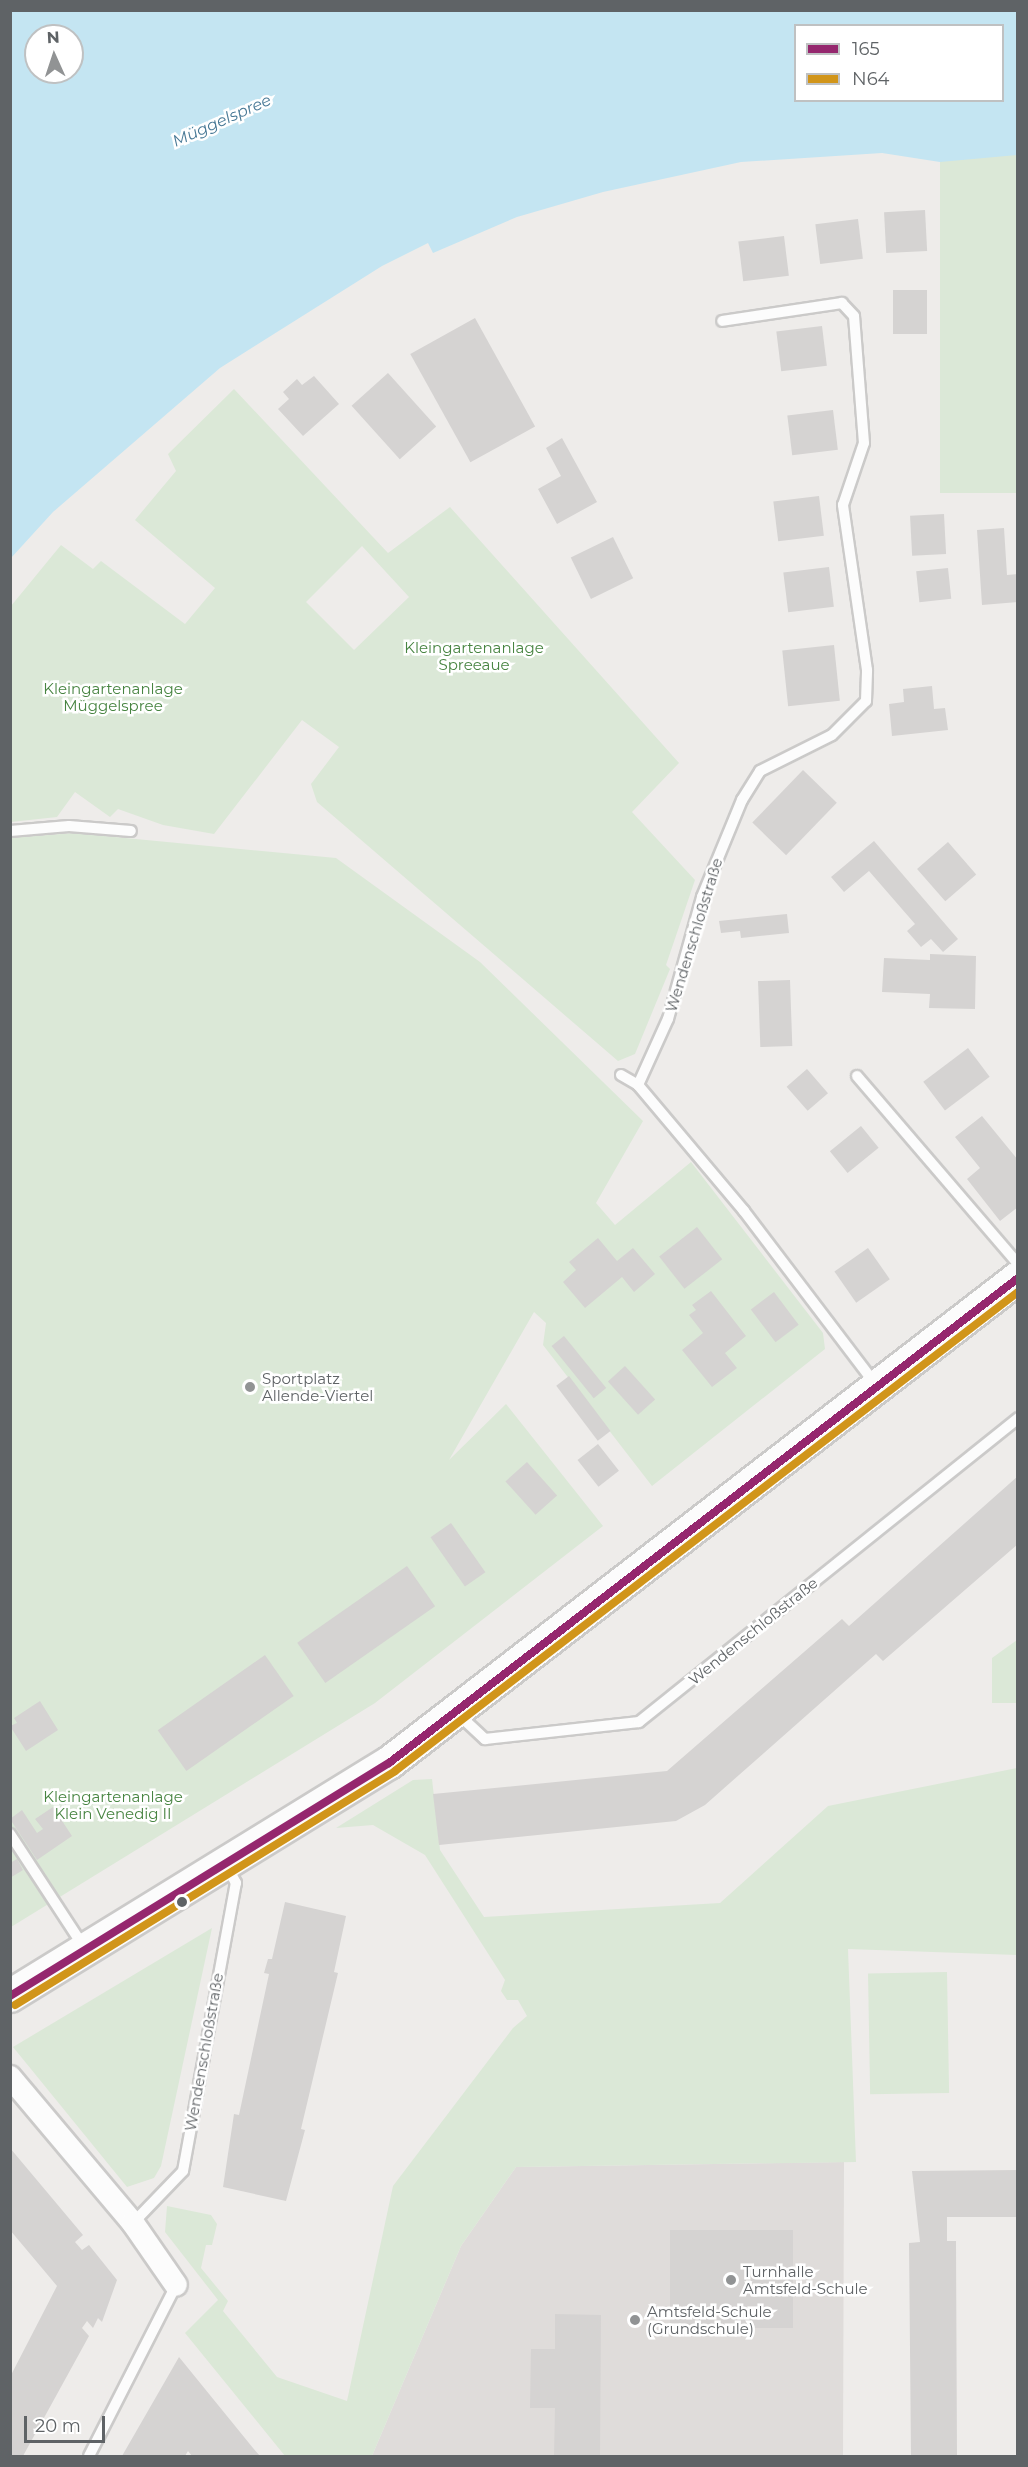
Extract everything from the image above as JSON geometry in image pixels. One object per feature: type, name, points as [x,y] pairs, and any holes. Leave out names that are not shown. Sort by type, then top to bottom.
[{"type":"street","points":[[10,1996],[375,1772],[457,1713],[1017,1278]]},
{"type":"street","points":[[10,2077],[133,2223],[176,2285]]},
{"type":"lane","name":"Wendenschloßstraße","points":[[638,1085],[661,1037],[702,897],[742,800],[760,771],[832,735],[866,701],[867,670],[843,505],[864,442],[854,316],[842,303],[722,321]]},
{"type":"lane","points":[[10,831],[69,826],[131,831]]},
{"type":"lane","points":[[621,1075],[638,1085],[744,1211],[878,1388]]},
{"type":"lane","points":[[857,1076],[1017,1264]]},
{"type":"lane","name":"Wendenschloßstraße","points":[[457,1713],[485,1739],[639,1722],[1017,1418]]},
{"type":"lane","points":[[10,1834],[86,1949]]},
{"type":"lane","name":"Wendenschloßstraße","points":[[133,2223],[183,2171],[236,1883],[226,1864]]},
{"type":"lane","points":[[89,2457],[176,2285]]},
{"type":"shaded area","name":"Amtsfeld-Schule (Grundschule)","points":[[844,2162],[843,2456],[372,2456],[461,2246],[516,2167]]},
{"type":"green space","points":[[940,155],[1017,155],[1017,493],[940,493]]},
{"type":"green space","name":"Kleingartenanlage Müggelspree","points":[[234,389],[388,553],[450,507],[679,763],[632,812],[695,880],[666,965],[670,969],[635,1054],[618,1061],[317,802],[311,784],[339,747],[302,720],[214,834],[163,825],[118,809],[110,817],[75,792],[57,817],[11,822],[11,606],[61,545],[93,569],[101,561],[185,624],[215,588],[135,520],[176,471],[168,454]],"holes":[[[362,546],[409,597],[354,650],[306,602]]]},
{"type":"green space","name":"Sportplatz Allende-Viertel","points":[[73,833],[336,858],[480,962],[643,1121],[596,1203],[615,1225],[691,1162],[823,1333],[825,1349],[652,1486],[543,1345],[546,1323],[534,1312],[449,1460],[506,1404],[603,1526],[375,1703],[11,1927],[11,838]]},
{"type":"green space","points":[[1017,1640],[1017,1703],[992,1703],[992,1658]]},
{"type":"green space","points":[[1017,1768],[1017,1955],[848,1949],[856,2162],[516,2167],[461,2246],[372,2456],[285,2456],[185,2333],[218,2300],[165,2232],[167,2206],[211,2215],[217,2224],[212,2245],[206,2245],[201,2268],[228,2301],[223,2311],[277,2377],[347,2401],[393,2186],[513,2028],[527,2016],[518,2000],[507,2000],[501,1991],[505,1980],[425,1855],[373,1825],[336,1828],[413,1780],[432,1779],[440,1850],[484,1917],[720,1903],[828,1806]]},
{"type":"green space","points":[[212,1928],[161,2166],[154,2178],[127,2187],[13,2047]]},
{"type":"green space","points":[[947,1972],[949,2093],[870,2094],[868,1973]]},
{"type":"water","name":"Müggelspree","points":[[11,10],[1017,11],[1017,155],[940,162],[882,153],[741,162],[603,192],[517,217],[433,253],[428,243],[382,266],[220,368],[53,512],[11,558]]},
{"type":"building","points":[[925,210],[927,251],[886,253],[884,212]]},
{"type":"building","points":[[858,219],[863,259],[820,264],[815,224]]},
{"type":"building","points":[[784,236],[789,276],[743,281],[738,242]]},
{"type":"building","points":[[893,290],[927,290],[927,334],[893,334]]},
{"type":"building","points":[[475,318],[535,426],[470,462],[410,354]]},
{"type":"building","points":[[822,326],[827,366],[781,371],[776,332]]},
{"type":"building","points":[[388,373],[436,427],[400,459],[352,406]]},
{"type":"building","points":[[314,376],[339,404],[303,436],[278,409],[289,399],[283,392],[297,379],[302,385]]},
{"type":"building","points":[[833,410],[838,450],[792,455],[787,416]]},
{"type":"building","points":[[562,438],[597,502],[557,524],[538,489],[561,476],[546,448]]},
{"type":"building","points":[[819,496],[824,536],[778,541],[773,502]]},
{"type":"building","points":[[944,514],[946,554],[912,556],[910,516]]},
{"type":"building","points":[[1004,528],[1007,575],[1018,574],[1018,602],[982,605],[977,530]]},
{"type":"building","points":[[613,537],[633,578],[591,599],[571,558]]},
{"type":"building","points":[[829,567],[834,607],[788,612],[783,573]]},
{"type":"building","points":[[948,568],[951,599],[919,602],[916,571]]},
{"type":"building","points":[[834,645],[840,701],[788,706],[782,650]]},
{"type":"building","points":[[932,686],[934,709],[945,708],[948,730],[892,736],[889,704],[904,702],[903,689]]},
{"type":"building","points":[[803,770],[837,803],[786,855],[752,823]]},
{"type":"building","points":[[874,841],[958,939],[943,952],[931,939],[921,947],[907,931],[915,924],[869,871],[844,892],[831,877]]},
{"type":"building","points":[[948,842],[976,874],[945,901],[917,869]]},
{"type":"building","points":[[787,914],[789,933],[741,938],[740,931],[721,933],[719,921]]},
{"type":"building","points":[[930,954],[976,956],[975,1009],[929,1008],[930,994],[882,992],[884,958],[930,960]]},
{"type":"building","points":[[790,980],[792,1046],[760,1047],[758,981]]},
{"type":"building","points":[[968,1048],[990,1077],[945,1110],[923,1082]]},
{"type":"building","points":[[807,1069],[828,1093],[808,1111],[787,1087]]},
{"type":"building","points":[[982,1116],[1018,1160],[1018,1207],[1000,1221],[967,1179],[980,1168],[955,1137]]},
{"type":"building","points":[[861,1126],[879,1148],[848,1173],[830,1151]]},
{"type":"building","points":[[697,1227],[722,1259],[684,1289],[659,1257]]},
{"type":"building","points":[[598,1238],[617,1261],[633,1248],[655,1274],[634,1292],[622,1277],[585,1308],[563,1282],[576,1270],[569,1262]]},
{"type":"building","points":[[868,1248],[890,1279],[856,1303],[834,1272]]},
{"type":"building","points":[[711,1291],[746,1336],[725,1353],[737,1368],[712,1387],[682,1350],[703,1333],[689,1315],[696,1310],[692,1305]]},
{"type":"building","points":[[774,1292],[799,1325],[776,1342],[751,1309]]},
{"type":"building","points":[[564,1336],[606,1388],[594,1398],[552,1346]]},
{"type":"building","points":[[625,1366],[655,1399],[638,1415],[608,1381]]},
{"type":"building","points":[[569,1376],[611,1431],[598,1441],[556,1386]]},
{"type":"building","points":[[598,1444],[619,1471],[598,1487],[578,1460]]},
{"type":"building","points":[[527,1462],[557,1495],[536,1515],[505,1481]]},
{"type":"building","points":[[1018,1476],[1018,1544],[883,1661],[876,1654],[705,1805],[676,1821],[439,1845],[433,1794],[667,1771],[842,1619],[849,1626]]},
{"type":"building","points":[[451,1523],[485,1572],[465,1586],[431,1537]]},
{"type":"building","points":[[407,1566],[435,1606],[325,1683],[297,1643]]},
{"type":"building","points":[[265,1655],[294,1696],[186,1771],[158,1730]]},
{"type":"building","points":[[40,1701],[58,1730],[26,1751],[10,1726],[17,1723],[14,1718]]},
{"type":"building","points":[[53,1807],[72,1836],[37,1860],[10,1819],[22,1810],[37,1833],[43,1829],[35,1819]]},
{"type":"building","points":[[17,1859],[23,1870],[10,1878],[10,1863]]},
{"type":"building","points":[[285,1902],[346,1916],[334,1972],[338,1973],[301,2129],[305,2130],[286,2201],[223,2187],[234,2114],[239,2115],[269,1974],[264,1973],[268,1959],[272,1959]]},
{"type":"building","points":[[10,2148],[83,2235],[75,2242],[82,2250],[89,2245],[117,2280],[102,2322],[98,2318],[93,2328],[87,2321],[82,2328],[89,2336],[23,2456],[10,2456],[10,2377],[57,2286],[10,2230]]},
{"type":"building","points":[[1018,2170],[1018,2217],[947,2217],[947,2241],[956,2241],[957,2456],[911,2456],[909,2243],[920,2242],[912,2171]]},
{"type":"building","name":"Turnhalle Amtsfeld-Schule","points":[[670,2230],[793,2230],[793,2328],[670,2328]]},
{"type":"building","points":[[555,2314],[601,2315],[600,2456],[554,2456],[555,2408],[530,2408],[531,2349],[555,2349]]},
{"type":"building","points":[[179,2357],[260,2456],[192,2456],[188,2451],[185,2456],[122,2456]]},
{"type":"transit line","name":"165","points":[[10,1996],[389,1763],[1018,1278]]},
{"type":"transit line","name":"N64","points":[[15,2005],[395,1771],[1018,1292]]},
{"type":"place","name":"Sportplatz Allende-Viertel","points":[[250,1387]]},
{"type":"place","name":"Turnhalle Amtsfeld-Schule","points":[[731,2280]]},
{"type":"place","name":"Amtsfeld-Schule (Grundschule)","points":[[635,2320]]},
{"type":"park label","name":"Kleingartenanlage Spreeaue","points":[[474,656]]},
{"type":"park label","name":"Kleingartenanlage Klein Venedig II","points":[[113,1804]]}]
